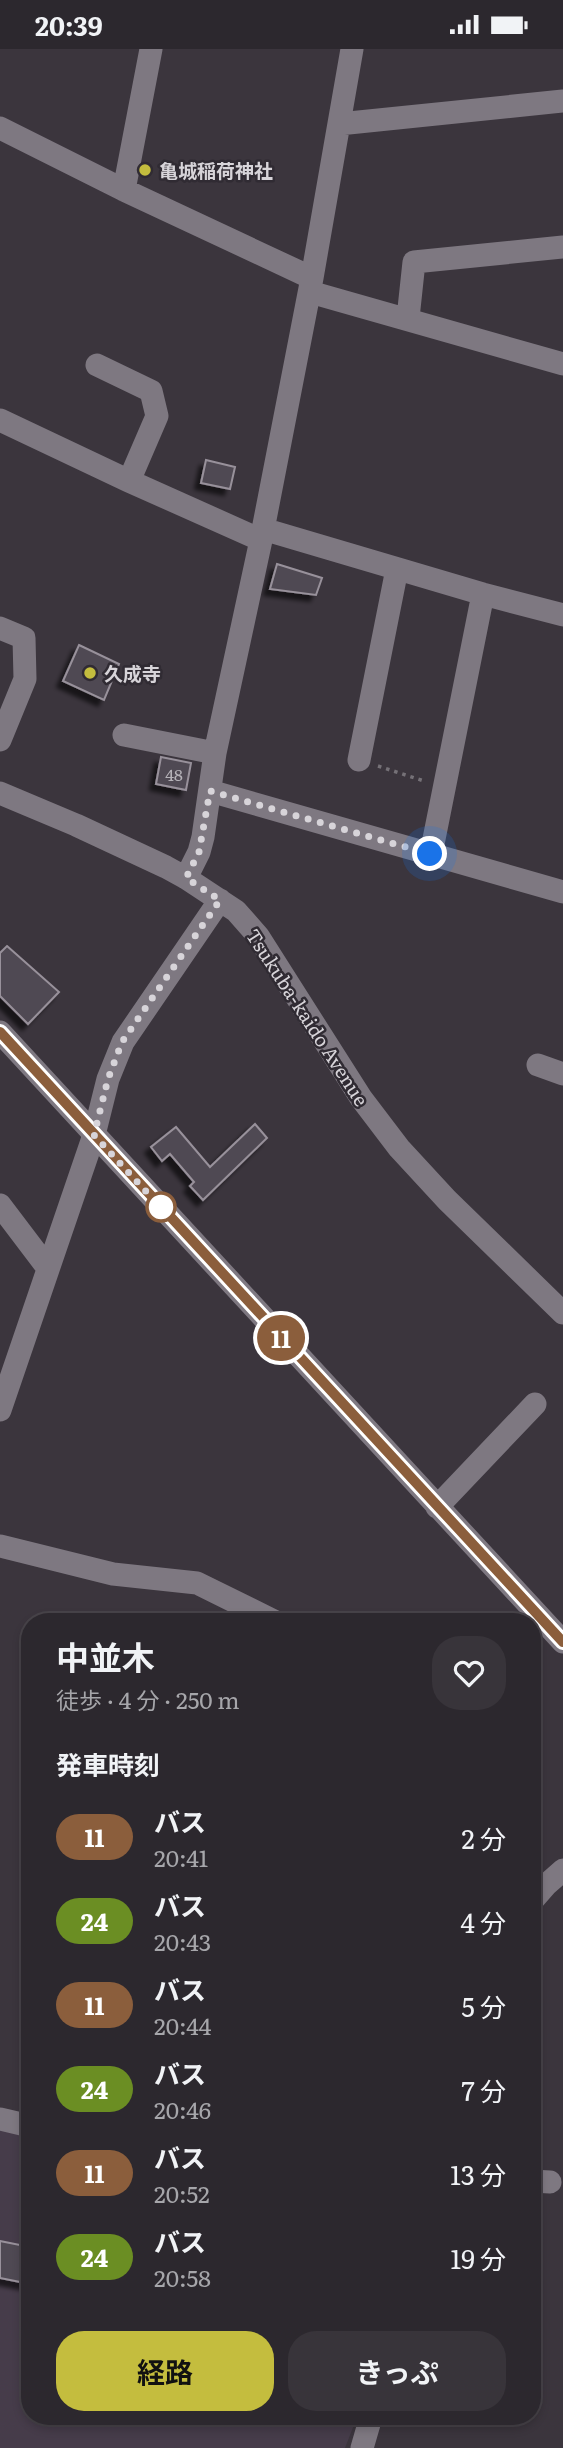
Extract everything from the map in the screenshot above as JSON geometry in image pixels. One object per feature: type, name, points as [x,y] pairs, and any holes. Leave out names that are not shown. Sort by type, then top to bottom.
[{"type":"street","points":[[124,190],[151,49]]},
{"type":"street","points":[[186,878],[199,852],[215,753],[311,285],[352,49]]},
{"type":"street","points":[[339,124],[563,101]]},
{"type":"street","points":[[0,128],[311,285],[408,318],[563,364]]},
{"type":"street","points":[[408,318],[414,262],[563,247]]},
{"type":"street","points":[[97,365],[151,391],[157,416],[129,481]]},
{"type":"street","points":[[0,420],[129,481],[262,534],[563,615]]},
{"type":"street","points":[[359,760],[397,569]]},
{"type":"street","points":[[430,854],[483,594]]},
{"type":"street","points":[[0,628],[24,638],[25,679],[0,740]]},
{"type":"street","points":[[124,736],[215,753]]},
{"type":"street","points":[[210,791],[563,892]]},
{"type":"street","name":"Tsukuba-kaido Avenue","points":[[0,793],[76,825],[186,878],[236,911],[258,936],[360,1098],[399,1149],[447,1200],[563,1313]]},
{"type":"street","points":[[0,1410],[94,1135],[108,1079],[122,1042],[220,900]]},
{"type":"street","points":[[0,1032],[536,1613]]},
{"type":"street","points":[[538,1065],[563,1074]]},
{"type":"street","points":[[0,1205],[47,1267]]},
{"type":"street","points":[[437,1507],[536,1404]]},
{"type":"street","points":[[0,1546],[113,1574],[197,1583],[257,1613]]},
{"type":"street","points":[[541,1618],[563,1642]]},
{"type":"street","points":[[541,1891],[563,1870]]},
{"type":"street","points":[[0,2119],[21,2124]]},
{"type":"street","points":[[362,2448],[369,2425]]},
{"type":"path","points":[[359,760],[444,787]]},
{"type":"shaded area","points":[[0,2128],[21,2132],[21,2425],[354,2425],[345,2448],[0,2448]]},
{"type":"building","points":[[206,460],[235,467],[230,489],[201,483]]},
{"type":"building","points":[[277,564],[322,578],[316,595],[270,589]]},
{"type":"building","points":[[79,645],[119,664],[104,700],[63,681]]},
{"type":"building","points":[[161,757],[191,763],[186,790],[156,784]]},
{"type":"building","points":[[7,946],[59,992],[28,1024],[0,996],[0,953]]},
{"type":"building","points":[[255,1124],[267,1138],[203,1200],[190,1186],[194,1182],[170,1154],[162,1161],[151,1147],[176,1127],[210,1167]]},
{"type":"building","points":[[0,2241],[21,2245],[21,2282],[0,2278]]},
{"type":"bus line","name":"11","points":[[0,1032],[536,1613]]},
{"type":"bus line","name":"11","points":[[541,1618],[563,1642]]},
{"type":"place","name":"亀城稲荷神社","points":[[145,170]]},
{"type":"place","name":"久成寺","points":[[90,673]]},
{"type":"route","points":[[161,1207],[166,1213],[94,1135],[108,1079],[122,1042],[220,900],[186,878],[199,852],[210,791],[430,854]]}]
